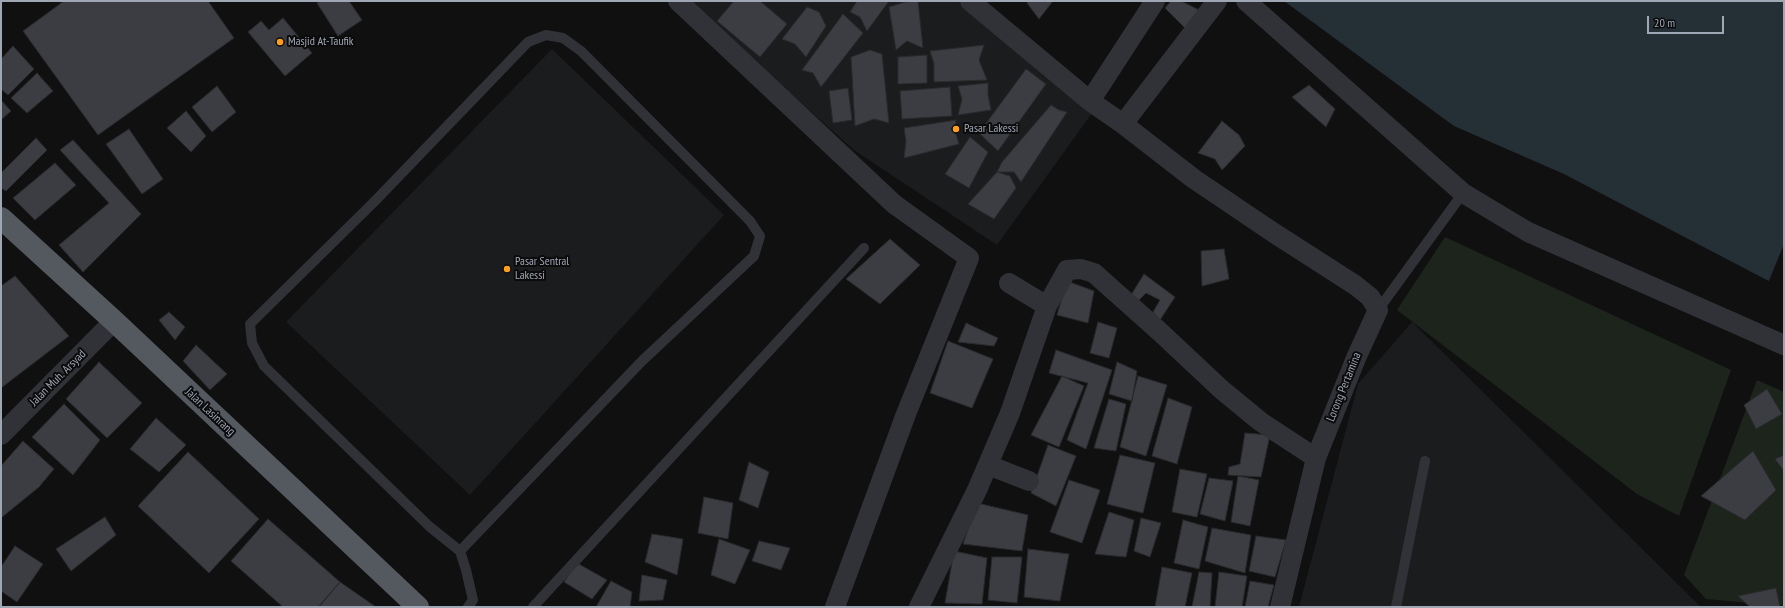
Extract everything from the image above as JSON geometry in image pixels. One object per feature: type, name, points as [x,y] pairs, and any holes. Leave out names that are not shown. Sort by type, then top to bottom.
[{"type":"highway","name":"Jalan Lasinrang","points":[[1,218],[418,607]]},
{"type":"street","points":[[678,1],[894,204],[969,258],[906,414],[836,607]]},
{"type":"street","points":[[970,1],[1090,101],[1123,124],[1194,179],[1355,285],[1370,297],[1378,310]]},
{"type":"street","points":[[1090,101],[1155,1]]},
{"type":"street","points":[[1123,124],[1217,1]]},
{"type":"street","points":[[1246,1],[1463,193],[1528,232],[1784,345]]},
{"type":"street","points":[[919,607],[988,465],[1010,413],[1047,306],[1067,270],[1081,269],[1094,272],[1222,390],[1261,422],[1316,458]]},
{"type":"street","points":[[1009,283],[1047,306]]},
{"type":"street","name":"Lorong Pertamina","points":[[1280,607],[1316,458],[1356,358],[1378,310]]},
{"type":"street","name":"Jalan Muh. Arsyad","points":[[1,435],[114,322]]},
{"type":"street","points":[[988,465],[1029,481]]},
{"type":"lane","points":[[460,551],[642,361],[754,256],[760,236],[750,221],[581,51],[563,38],[546,35],[528,42],[374,202],[250,324],[252,343],[264,366],[430,527],[460,551],[473,600],[468,607]]},
{"type":"lane","name":"Lorong Pertamina","points":[[1378,310],[1463,193]]},
{"type":"lane","points":[[533,607],[864,248]]},
{"type":"lane","points":[[1396,607],[1426,461]]},
{"type":"shaded area","name":"Pasar Lakessi","points":[[693,1],[958,1],[1095,109],[997,245],[854,150],[771,76]]},
{"type":"shaded area","points":[[1284,1],[1784,1],[1784,289],[1564,174],[1454,126]]},
{"type":"shaded area","name":"Pasar Sentral Lakessi","points":[[552,49],[724,215],[470,495],[286,322]]},
{"type":"shaded area","points":[[1445,237],[1731,370],[1679,516],[1637,494],[1397,310]]},
{"type":"shaded area","points":[[1412,322],[1701,607],[1299,607],[1358,384]]},
{"type":"shaded area","points":[[1757,380],[1784,392],[1784,606],[1706,599],[1684,575]]},
{"type":"pier","points":[[1784,244],[1784,291],[1768,283]]},
{"type":"building","points":[[64,1],[208,1],[234,38],[98,135],[23,31]]},
{"type":"building","points":[[320,1],[349,1],[362,20],[338,36],[317,3]]},
{"type":"building","points":[[734,1],[760,1],[787,24],[760,57],[717,21]]},
{"type":"building","points":[[857,1],[889,1],[867,31],[860,17],[850,12]]},
{"type":"building","points":[[918,1],[923,48],[907,41],[896,50],[889,7],[905,2]]},
{"type":"building","points":[[1029,1],[1053,1],[1039,19],[1027,3]]},
{"type":"building","points":[[1171,1],[1181,1],[1209,15],[1193,36],[1165,8]]},
{"type":"building","points":[[807,7],[819,12],[826,26],[806,57],[795,44],[782,39]]},
{"type":"building","points":[[843,14],[863,33],[821,87],[813,73],[802,70]]},
{"type":"building","name":"Masjid At-Taufik","points":[[283,18],[312,53],[285,76],[248,32],[261,21],[269,30]]},
{"type":"building","points":[[984,45],[979,60],[987,80],[934,82],[934,64],[930,51]]},
{"type":"building","points":[[13,46],[34,69],[8,95],[1,89],[1,59]]},
{"type":"building","points":[[870,50],[882,54],[889,123],[874,119],[855,126],[851,57]]},
{"type":"building","points":[[927,55],[927,83],[898,84],[898,57]]},
{"type":"building","points":[[1026,69],[1046,84],[998,151],[979,133]]},
{"type":"building","points":[[37,73],[53,91],[27,113],[11,98]]},
{"type":"building","points":[[988,83],[988,95],[991,110],[958,115],[962,99],[958,86]]},
{"type":"building","points":[[1309,85],[1335,109],[1326,127],[1292,97]]},
{"type":"building","points":[[217,86],[236,112],[212,132],[192,107]]},
{"type":"building","points":[[950,87],[952,116],[902,119],[900,91]]},
{"type":"building","points":[[848,88],[852,120],[833,123],[829,91]]},
{"type":"building","points":[[1,100],[11,111],[1,120]]},
{"type":"building","points":[[1051,105],[1059,110],[1067,112],[1021,182],[1014,172],[997,172],[1002,162]]},
{"type":"building","points":[[186,111],[206,136],[191,152],[167,128]]},
{"type":"building","points":[[956,120],[955,131],[959,144],[904,158],[906,141],[904,128]]},
{"type":"building","points":[[1222,121],[1239,135],[1245,146],[1222,170],[1215,159],[1198,153]]},
{"type":"building","points":[[129,129],[163,179],[142,194],[106,144]]},
{"type":"building","points":[[970,137],[988,152],[969,188],[945,174]]},
{"type":"building","points":[[36,138],[47,150],[6,191],[1,188],[1,173]]},
{"type":"building","points":[[73,140],[141,214],[83,272],[59,245],[109,203],[60,150]]},
{"type":"building","points":[[55,163],[76,185],[35,220],[13,198]]},
{"type":"building","points":[[997,172],[1010,176],[1016,188],[994,219],[968,204]]},
{"type":"building","points":[[890,239],[920,265],[880,304],[846,279]]},
{"type":"building","points":[[1224,249],[1229,279],[1202,286],[1201,251]]},
{"type":"building","points":[[1144,274],[1175,297],[1160,320],[1153,312],[1160,300],[1146,293],[1138,301],[1131,295]]},
{"type":"building","points":[[15,276],[69,336],[1,388],[1,286]]},
{"type":"building","points":[[1067,281],[1094,291],[1088,323],[1057,315]]},
{"type":"building","points":[[169,312],[185,327],[175,340],[159,320]]},
{"type":"building","points":[[1098,322],[1117,328],[1109,358],[1090,353]]},
{"type":"building","points":[[966,323],[998,338],[994,346],[958,342]]},
{"type":"building","points":[[948,341],[993,359],[972,408],[930,393]]},
{"type":"building","points":[[196,345],[227,374],[210,390],[183,361]]},
{"type":"building","points":[[1056,350],[1112,370],[1086,449],[1067,440],[1088,383],[1049,373]]},
{"type":"building","points":[[99,362],[142,403],[107,438],[66,399]]},
{"type":"building","points":[[1117,362],[1137,371],[1132,401],[1109,394]]},
{"type":"building","points":[[1062,376],[1084,386],[1059,447],[1031,435]]},
{"type":"building","points":[[1138,376],[1167,385],[1146,456],[1120,447]]},
{"type":"building","points":[[1767,389],[1782,414],[1756,429],[1744,405]]},
{"type":"building","points":[[1168,398],[1192,407],[1177,464],[1152,456]]},
{"type":"building","points":[[1109,399],[1126,404],[1116,451],[1094,448]]},
{"type":"building","points":[[64,404],[100,440],[73,475],[32,437]]},
{"type":"building","points":[[156,418],[186,445],[159,472],[130,449]]},
{"type":"building","points":[[1245,433],[1270,435],[1261,477],[1228,475],[1229,467],[1240,464]]},
{"type":"building","points":[[23,441],[54,469],[39,487],[1,518],[1,466]]},
{"type":"building","points":[[1048,445],[1076,456],[1056,506],[1031,493]]},
{"type":"building","points":[[1753,451],[1776,490],[1745,520],[1701,496]]},
{"type":"building","points":[[188,452],[259,519],[209,573],[138,506]]},
{"type":"building","points":[[1120,455],[1155,463],[1143,513],[1107,504]]},
{"type":"building","points":[[1784,455],[1784,471],[1775,459]]},
{"type":"building","points":[[749,462],[769,472],[758,508],[739,500]]},
{"type":"building","points":[[1180,469],[1207,474],[1197,517],[1172,512]]},
{"type":"building","points":[[1238,476],[1259,480],[1250,526],[1231,522]]},
{"type":"building","points":[[1209,478],[1233,481],[1225,521],[1200,514]]},
{"type":"building","points":[[1069,480],[1100,490],[1082,543],[1050,532]]},
{"type":"building","points":[[704,497],[733,503],[728,539],[698,533]]},
{"type":"building","points":[[977,503],[1028,515],[1022,551],[963,544]]},
{"type":"building","points":[[1109,512],[1134,520],[1126,557],[1095,554]]},
{"type":"building","points":[[105,517],[116,535],[71,571],[56,549]]},
{"type":"building","points":[[1141,518],[1161,523],[1150,557],[1134,551]]},
{"type":"building","points":[[268,519],[340,582],[318,607],[283,607],[231,561]]},
{"type":"building","points":[[1183,520],[1208,527],[1199,569],[1174,563]]},
{"type":"building","points":[[1212,528],[1251,535],[1245,573],[1205,561]]},
{"type":"building","points":[[652,534],[683,539],[677,575],[645,562]]},
{"type":"building","points":[[1256,536],[1286,540],[1275,577],[1249,571]]},
{"type":"building","points":[[719,539],[750,550],[735,584],[711,575]]},
{"type":"building","points":[[759,541],[790,548],[781,570],[752,561]]},
{"type":"building","points":[[15,546],[43,564],[17,602],[1,591],[1,567]]},
{"type":"building","points":[[1028,549],[1069,554],[1060,601],[1024,597]]},
{"type":"building","points":[[954,551],[987,558],[982,604],[945,603]]},
{"type":"building","points":[[992,557],[1022,557],[1017,603],[988,600]]},
{"type":"building","points":[[577,563],[607,580],[592,599],[564,582]]},
{"type":"building","points":[[1162,567],[1192,573],[1185,607],[1155,607]]},
{"type":"building","points":[[1199,572],[1212,573],[1210,607],[1192,607]]},
{"type":"building","points":[[1219,572],[1247,576],[1242,607],[1215,607]]},
{"type":"building","points":[[642,575],[667,580],[663,600],[639,601]]},
{"type":"building","points":[[611,581],[632,592],[630,607],[596,607]]},
{"type":"building","points":[[1250,581],[1274,585],[1268,607],[1245,607]]},
{"type":"building","points":[[340,582],[376,607],[319,607]]},
{"type":"building","points":[[1776,588],[1780,607],[1750,607],[1738,596]]},
{"type":"place","name":"Masjid At-Taufik","points":[[280,42]]},
{"type":"place","name":"Pasar Lakessi","points":[[956,129]]},
{"type":"place","name":"Pasar Sentral Lakessi","points":[[507,269]]}]
